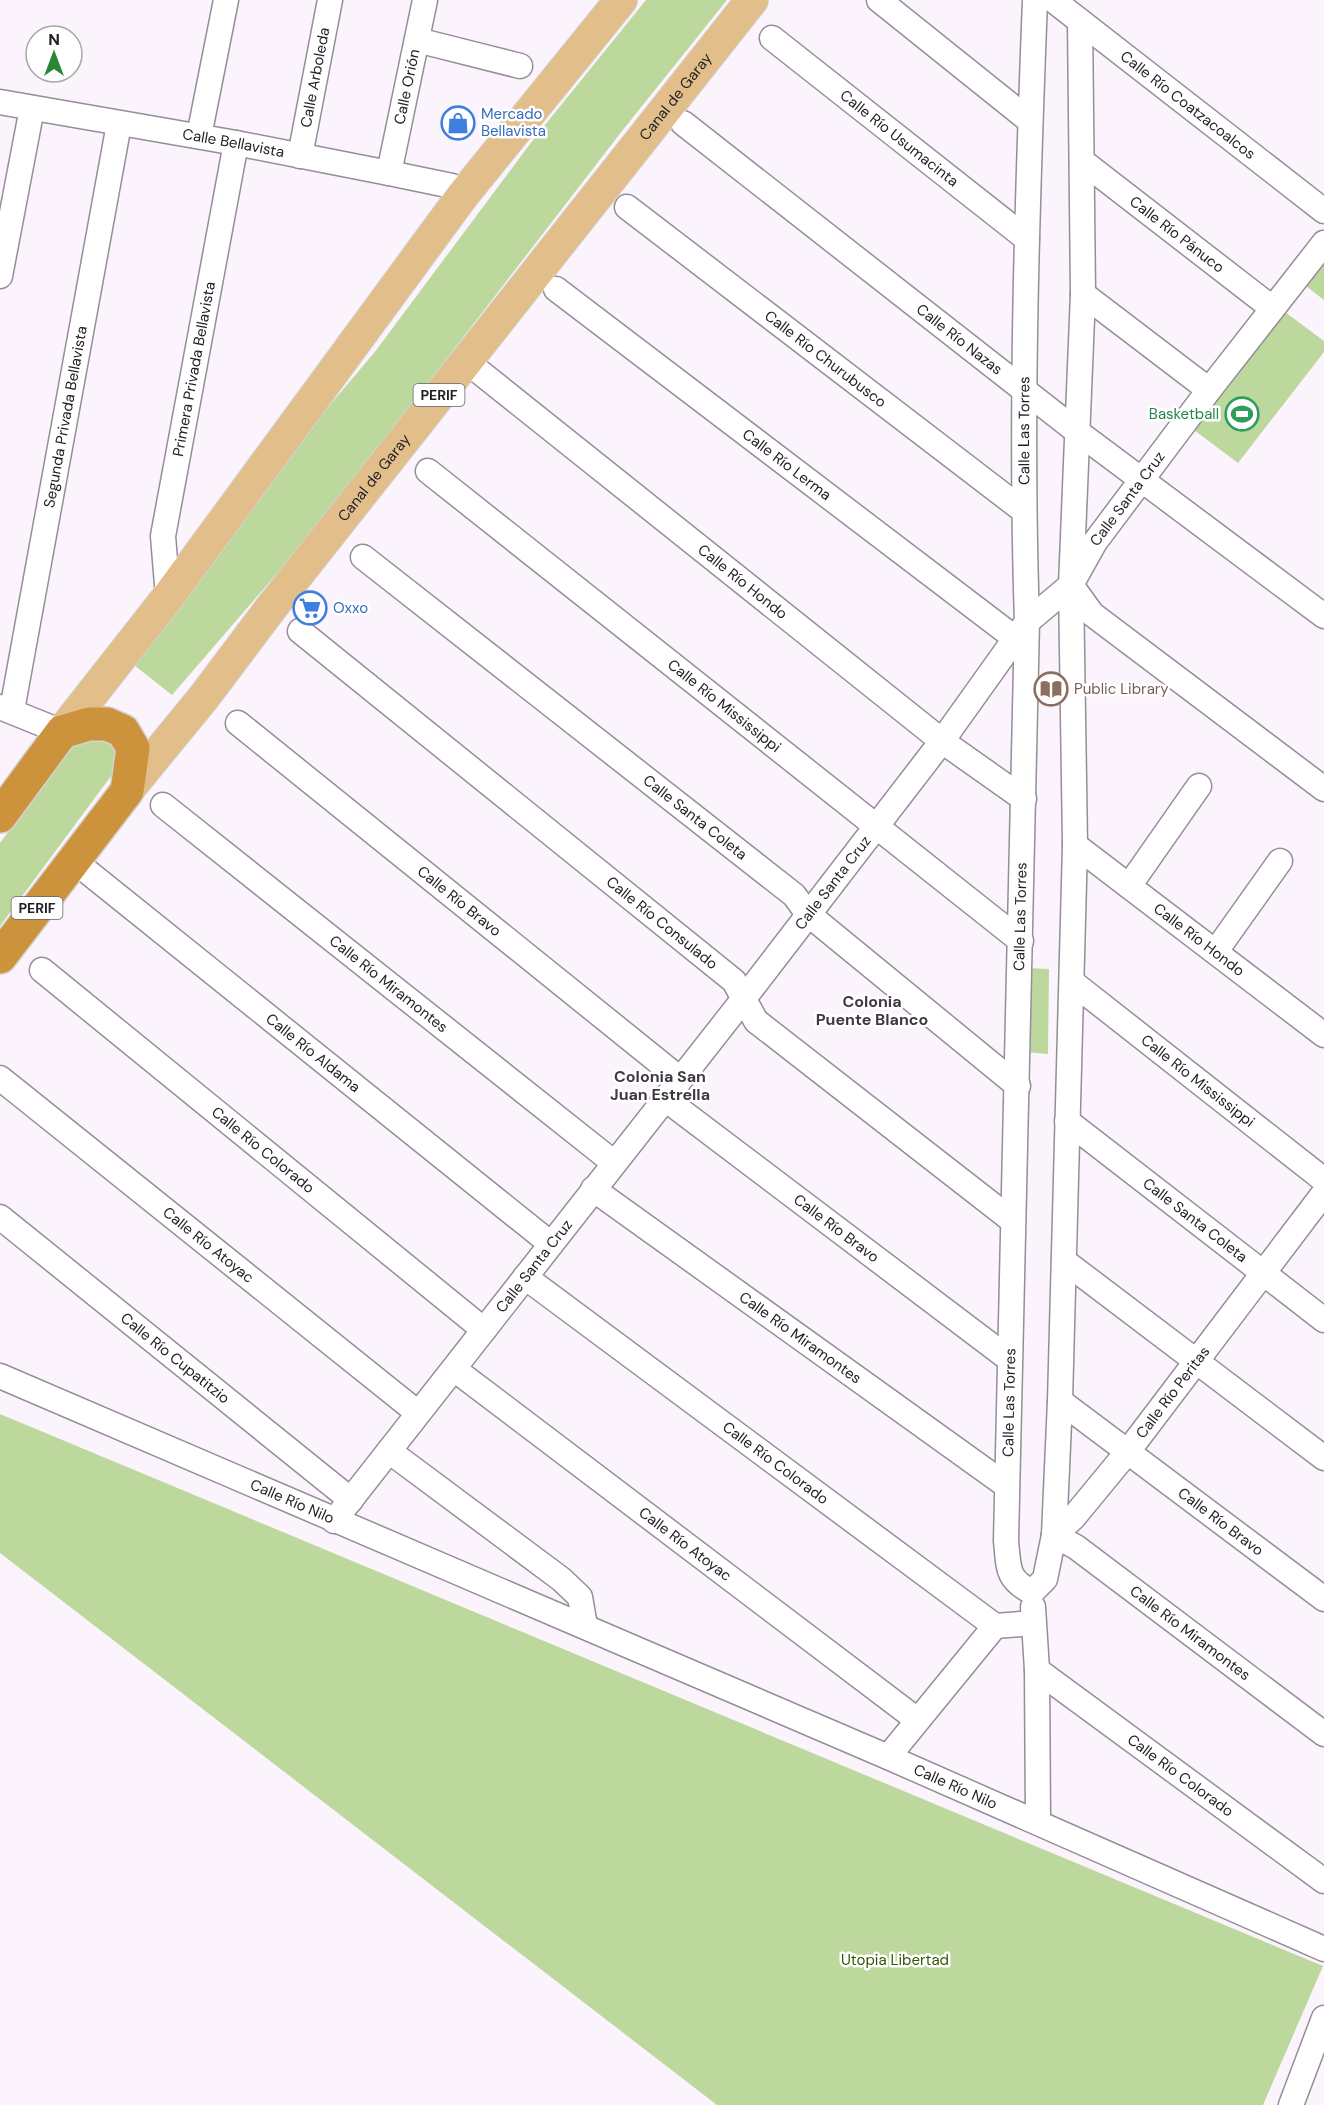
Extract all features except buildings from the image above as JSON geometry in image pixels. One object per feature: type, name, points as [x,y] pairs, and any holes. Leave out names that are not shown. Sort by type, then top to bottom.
[{"type":"highway","points":[[0,816],[62,732],[89,724],[107,724],[123,731],[133,748],[127,791]]},
{"type":"highway","name":"Canal de Garay","points":[[0,957],[127,791]]},
{"type":"main road","points":[[62,732],[168,597],[457,190],[621,0]]},
{"type":"main road","name":"Canal de Garay","points":[[127,791],[204,697],[270,608],[752,0]]},
{"type":"street","points":[[199,136],[226,0]]},
{"type":"street","name":"Calle Arboleda","points":[[300,156],[330,0]]},
{"type":"street","name":"Calle Orión","points":[[389,172],[425,0]]},
{"type":"street","points":[[879,0],[1030,121]]},
{"type":"street","name":"Calle Las Torres","points":[[1032,1592],[1017,1585],[1009,1573],[1007,1486],[1024,799],[1021,631],[1027,238],[1035,0]]},
{"type":"street","name":"Calle Río Coatzacoalcos","points":[[1053,0],[1324,211]]},
{"type":"street","points":[[1038,1822],[1037,1670],[1032,1592],[1045,1579],[1054,1535],[1072,982],[1075,845],[1071,585],[1083,294],[1080,21]]},
{"type":"street","name":"Calle Río Usumacinta","points":[[772,38],[1027,238]]},
{"type":"street","points":[[417,40],[520,66]]},
{"type":"street","name":"Calle Bellavista","points":[[0,102],[119,124],[236,142],[389,172],[457,190]]},
{"type":"street","points":[[0,276],[32,108]]},
{"type":"street","name":"Calle Río Nazas","points":[[683,123],[1079,433],[1324,616]]},
{"type":"street","name":"Segunda Privada Bellavista","points":[[6,708],[119,124]]},
{"type":"street","name":"Primera Privada Bellavista","points":[[168,597],[163,536],[236,142]]},
{"type":"street","name":"Calle Río Pánuco","points":[[1082,161],[1272,308]]},
{"type":"street","name":"Calle Río Churubusco","points":[[627,207],[1024,511]]},
{"type":"street","name":"Calle Santa Cruz","points":[[334,1521],[613,1162],[742,1001],[942,741],[1021,631],[1071,585],[1095,542],[1209,390],[1324,243]]},
{"type":"street","name":"Calle Río Lerma","points":[[556,289],[1021,631]]},
{"type":"street","points":[[1083,294],[1209,390]]},
{"type":"street","name":"Calle Río Hondo","points":[[466,361],[942,741],[1024,799]]},
{"type":"street","name":"Calle Río Mississippi","points":[[428,471],[1021,941]]},
{"type":"street","name":"Calle Santa Coleta","points":[[363,557],[794,895],[808,914],[1018,1086]]},
{"type":"street","points":[[1071,585],[1092,614],[1324,789]]},
{"type":"street","name":"Calle Río Consulado","points":[[300,631],[734,981],[742,1001],[756,1022],[1013,1221]]},
{"type":"street","points":[[6,708],[62,732]]},
{"type":"street","name":"Calle Río Bravo","points":[[238,723],[680,1079]]},
{"type":"street","points":[[1129,886],[1199,786]]},
{"type":"street","name":"Calle Río Miramontes","points":[[163,805],[613,1162]]},
{"type":"street","name":"Calle Río Hondo","points":[[1075,845],[1324,1035]]},
{"type":"street","name":"Calle Río Aldama","points":[[73,860],[551,1244]]},
{"type":"street","points":[[1216,951],[1280,861]]},
{"type":"street","name":"Calle Río Colorado","points":[[42,970],[484,1330]]},
{"type":"street","name":"Calle Río Mississippi","points":[[1072,982],[1324,1180]]},
{"type":"street","name":"Calle Río Atoyac","points":[[0,1078],[418,1413]]},
{"type":"street","name":"Calle Río Bravo","points":[[664,1098],[1009,1359]]},
{"type":"street","name":"Calle Santa Coleta","points":[[1067,1121],[1324,1320]]},
{"type":"street","name":"Calle Río Miramontes","points":[[593,1189],[1007,1486]]},
{"type":"street","name":"Calle Río Peritas","points":[[1054,1535],[1073,1518],[1129,1450],[1324,1193]]},
{"type":"street","name":"Calle Río Cupatitzio","points":[[0,1217],[351,1500]]},
{"type":"street","points":[[1064,1261],[1198,1360],[1324,1458]]},
{"type":"street","name":"Calle Río Colorado","points":[[525,1277],[995,1626]]},
{"type":"street","name":"Calle Río Atoyac","points":[[454,1369],[916,1719]]},
{"type":"street","name":"Calle Río Nilo","points":[[0,1376],[888,1757],[1324,1949]]},
{"type":"street","name":"Calle Río Bravo","points":[[1060,1401],[1129,1450],[1324,1599]]},
{"type":"street","points":[[389,1451],[561,1579],[580,1597],[585,1626]]},
{"type":"street","name":"Calle Río Miramontes","points":[[1054,1535],[1076,1547],[1324,1734]]},
{"type":"street","points":[[888,1757],[916,1719],[995,1626],[1033,1623]]},
{"type":"street","name":"Calle Río Colorado","points":[[1037,1670],[1324,1881]]},
{"type":"street","points":[[1291,2105],[1324,2018]]},
{"type":"green space","points":[[646,0],[727,0],[622,131],[317,527],[172,695],[134,665],[260,487],[374,353],[536,136]]},
{"type":"green space","points":[[1324,263],[1324,300],[1306,286]]},
{"type":"green space","points":[[1285,312],[1324,341],[1324,352],[1238,463],[1194,430]]},
{"type":"green space","points":[[79,736],[115,740],[117,768],[0,926],[0,843]]},
{"type":"green space","points":[[1025,968],[1049,969],[1048,1054],[1024,1052]]},
{"type":"green space","name":"Utopia Libertad","points":[[0,1414],[1323,1966],[1263,2105],[717,2105],[0,1553]]},
{"type":"place","name":"Mercado Bellavista","points":[[458,123]]},
{"type":"place","name":"Basketball","points":[[1242,414]]},
{"type":"place","name":"Oxxo","points":[[310,608]]},
{"type":"place","name":"Public Library","points":[[1051,689]]},
{"type":"district","name":"Colonia Puente Blanco","points":[[872,1010]]},
{"type":"district","name":"Colonia San Juan Estrella","points":[[660,1085]]}]
